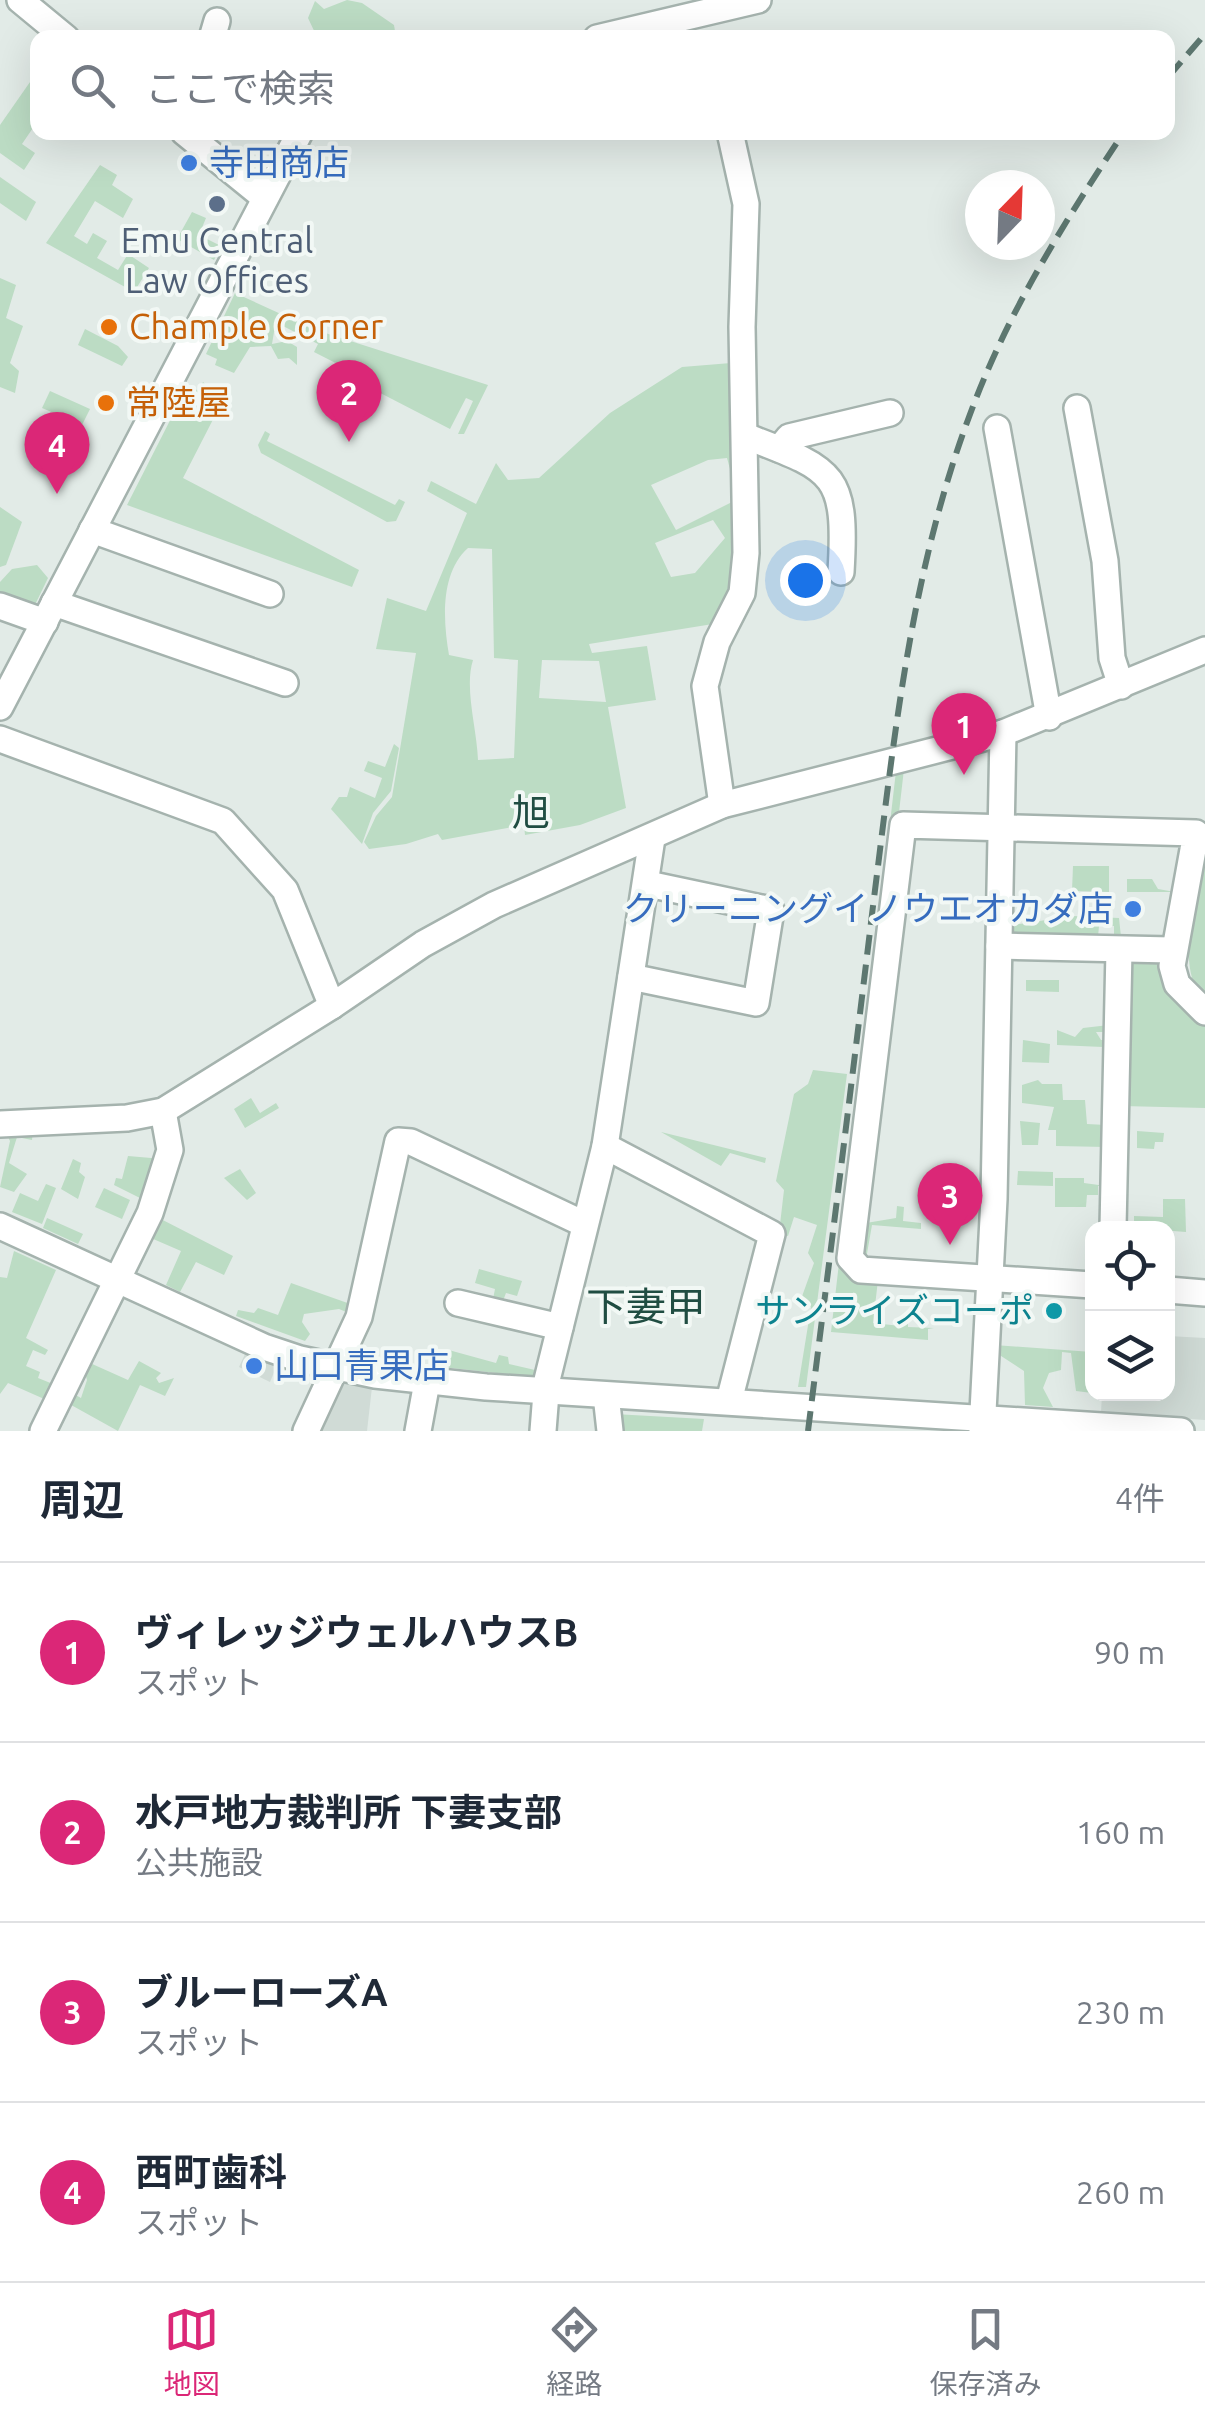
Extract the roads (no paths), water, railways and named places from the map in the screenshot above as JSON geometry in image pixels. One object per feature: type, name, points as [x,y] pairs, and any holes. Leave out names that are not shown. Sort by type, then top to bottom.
[{"type":"street","points":[[20,0],[56,30]]},
{"type":"street","points":[[669,30],[714,25],[758,0]]},
{"type":"street","points":[[194,140],[265,198]]},
{"type":"street","points":[[0,707],[296,140]]},
{"type":"street","points":[[722,805],[705,686],[716,642],[744,581],[746,204],[732,140]]},
{"type":"street","points":[[1077,408],[1105,561],[1112,658],[1121,686]]},
{"type":"street","points":[[779,449],[790,437],[890,413]]},
{"type":"street","points":[[997,428],[1049,717]]},
{"type":"street","points":[[745,436],[817,464],[831,479],[843,515],[841,572]]},
{"type":"street","points":[[92,530],[270,594]]},
{"type":"street","points":[[0,606],[49,612],[285,683]]},
{"type":"street","points":[[0,1124],[113,1119],[163,1111],[457,923],[722,805],[1004,733],[1205,650]]},
{"type":"street","points":[[982,1425],[991,1280],[1004,733]]},
{"type":"street","points":[[0,739],[223,820],[285,890],[332,1006]]},
{"type":"street","points":[[1085,1285],[860,1270],[850,1258],[903,826],[1196,834],[1172,950],[1177,984],[1205,1012]]},
{"type":"street","points":[[544,1431],[546,1390],[605,1146],[652,838]]},
{"type":"street","points":[[630,977],[756,1004],[771,910],[648,884]]},
{"type":"street","points":[[999,946],[1172,950]]},
{"type":"street","points":[[1113,1221],[1119,950]]},
{"type":"street","points":[[43,1431],[150,1213],[170,1150],[163,1111]]},
{"type":"street","points":[[306,1431],[359,1317],[398,1141],[412,1142],[584,1224]]},
{"type":"street","points":[[605,1146],[772,1234],[729,1401]]},
{"type":"street","points":[[0,1226],[264,1347],[338,1368],[427,1382],[729,1401],[834,1420],[1181,1431]]},
{"type":"street","points":[[1175,1291],[1205,1293]]},
{"type":"street","points":[[458,1303],[560,1327]]},
{"type":"street","points":[[418,1431],[427,1382]]},
{"type":"street","points":[[606,1394],[610,1431]]},
{"type":"railway","points":[[1175,69],[1205,34]]},
{"type":"railway","points":[[808,1431],[897,720],[932,537],[969,417],[1001,342],[1058,235],[1119,140]]},
{"type":"place","name":"寺田商店","points":[[189,163]]},
{"type":"place","name":"Emu Central Law Offices","points":[[217,204]]},
{"type":"place","name":"Chample Corner","points":[[109,327]]},
{"type":"place","name":"常陸屋","points":[[106,403]]},
{"type":"place","name":"水戸地方裁判所 下妻支部","points":[[349,442]]},
{"type":"place","name":"西町歯科","points":[[57,494]]},
{"type":"place","name":"ヴィレッジウェルハウスB","points":[[964,775]]},
{"type":"place","name":"クリーニングイノウエオカダ店","points":[[1133,909]]},
{"type":"place","name":"ブルーローズA","points":[[950,1245]]},
{"type":"place","name":"サンライズコーポ","points":[[1054,1311]]},
{"type":"place","name":"山口青果店","points":[[254,1366]]},
{"type":"district","name":"旭","points":[[531,813]]},
{"type":"district","name":"下妻甲","points":[[646,1307]]}]
